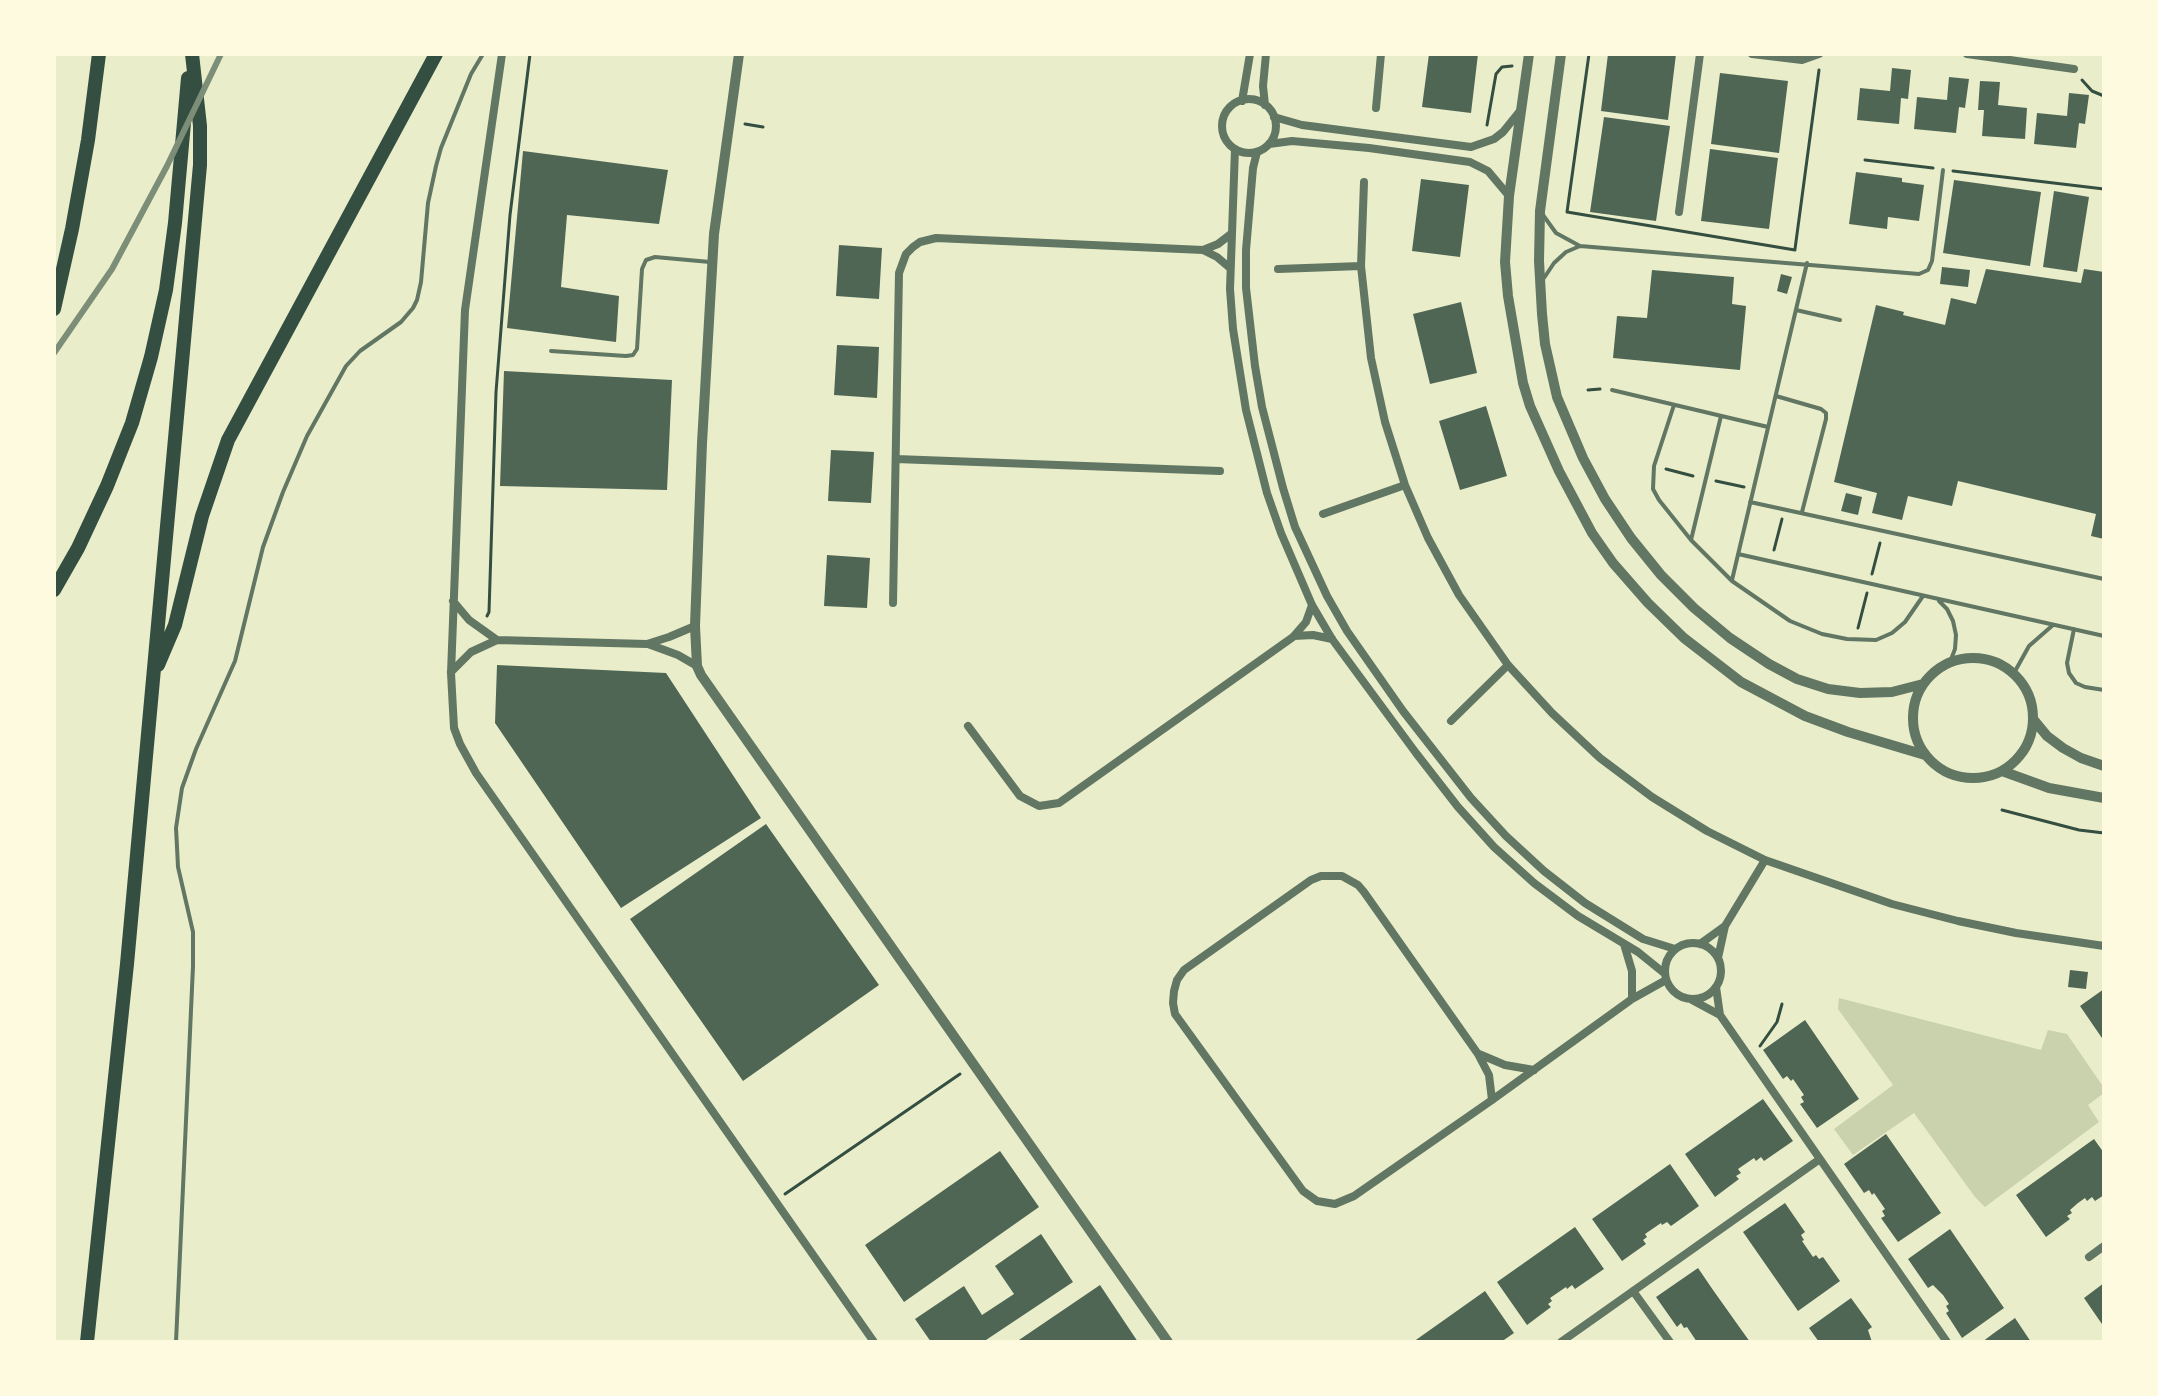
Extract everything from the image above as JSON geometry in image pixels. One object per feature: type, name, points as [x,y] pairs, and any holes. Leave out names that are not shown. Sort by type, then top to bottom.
[{"type":"highway","points":[[54,309],[88,140],[99,54]]},
{"type":"highway","points":[[54,590],[107,486],[132,423],[151,357],[166,290],[192,54]]},
{"type":"highway","points":[[87,1342],[127,964],[200,165],[200,126],[192,54]]},
{"type":"highway","points":[[154,672],[175,625],[202,516],[228,440],[436,54]]},
{"type":"street","points":[[502,54],[466,292],[453,599],[451,673],[454,728],[467,759],[874,1342]]},
{"type":"street","points":[[739,54],[712,262],[695,626],[697,666],[1168,1342]]},
{"type":"street","points":[[1242,101],[1250,54]]},
{"type":"street","points":[[1265,105],[1266,54]]},
{"type":"street","points":[[1376,108],[1381,54]]},
{"type":"street","points":[[1529,54],[1509,196],[1506,277],[1523,383],[1538,427],[1592,533],[1648,603],[1684,638],[1741,682],[1805,716],[1925,755]]},
{"type":"street","points":[[1561,54],[1540,211],[1540,292],[1545,344],[1557,397],[1605,499],[1661,575],[1730,638],[1769,664],[1797,679],[1828,689],[1860,693],[1892,692],[1923,684]]},
{"type":"street","points":[[1679,212],[1700,54]]},
{"type":"street","points":[[1752,54],[1802,60],[1819,54]]},
{"type":"street","points":[[1967,54],[2074,69]]},
{"type":"street","points":[[1242,101],[1258,101],[1265,105],[1274,117],[1276,126],[1269,144],[1257,152],[1235,149],[1225,137],[1223,121],[1226,112],[1242,101]]},
{"type":"street","points":[[1274,117],[1302,125],[1471,147],[1503,132],[1520,111]]},
{"type":"street","points":[[1269,144],[1292,141],[1470,162],[1488,171],[1509,196]]},
{"type":"street","points":[[1235,149],[1230,268],[1235,342],[1246,410],[1255,452],[1281,533],[1312,605],[1332,639],[1433,775],[1494,847],[1534,883],[1578,916],[1624,944],[1665,977],[1676,994],[1720,1015]]},
{"type":"street","points":[[1257,152],[1246,250],[1246,288],[1255,366],[1262,407],[1295,527],[1327,596],[1347,631],[1403,711],[1471,798],[1506,836],[1585,903],[1643,939],[1675,949]]},
{"type":"street","points":[[1364,182],[1361,266],[1371,358],[1385,422],[1405,485],[1428,538],[1459,595],[1508,665],[1552,713],[1600,758],[1652,797],[1707,831],[1765,860],[1892,904],[2016,933],[2104,946]]},
{"type":"street","points":[[1203,250],[1231,234]]},
{"type":"street","points":[[893,603],[899,273],[901,263],[913,247],[936,238],[1203,250],[1230,268]]},
{"type":"street","points":[[1278,269],[1361,266]]},
{"type":"street","points":[[896,459],[1220,471]]},
{"type":"street","points":[[1323,514],[1405,485]]},
{"type":"street","points":[[453,599],[469,620],[497,640]]},
{"type":"street","points":[[968,726],[1020,796],[1032,804],[1052,806],[1065,800],[1293,637],[1306,622],[1312,605]]},
{"type":"street","points":[[647,644],[695,626]]},
{"type":"street","points":[[1293,637],[1313,635],[1332,639]]},
{"type":"street","points":[[451,673],[471,652],[497,640],[647,644],[678,655],[697,666]]},
{"type":"street","points":[[1967,658],[2000,664],[2014,673],[2028,694],[2033,719],[2025,749],[2015,762],[1986,777],[1969,779],[1937,767],[1917,742],[1913,728],[1916,698],[1923,684],[1935,671],[1950,662],[1967,658]]},
{"type":"street","points":[[1451,721],[1508,665]]},
{"type":"street","points":[[2033,719],[2047,736],[2063,748],[2104,766]]},
{"type":"street","points":[[2002,771],[2049,788],[2104,798]]},
{"type":"street","points":[[1718,959],[1725,926],[1765,860]]},
{"type":"street","points":[[1492,1100],[1489,1075],[1478,1054],[1364,892],[1342,876],[1321,876],[1311,880],[1184,970],[1177,980],[1173,1003],[1175,1014],[1303,1191],[1317,1201],[1335,1204],[1354,1196],[1492,1100],[1632,999],[1665,977],[1669,956],[1675,949],[1682,945],[1700,944],[1725,926]]},
{"type":"street","points":[[1624,944],[1632,971],[1632,999]]},
{"type":"street","points":[[1700,944],[1714,952],[1718,959],[1721,970],[1716,987],[1720,1015],[1947,1342]]},
{"type":"street","points":[[1692,1000],[1706,996],[1716,987]]},
{"type":"street","points":[[1478,1054],[1505,1065],[1534,1070]]},
{"type":"street","points":[[1561,1342],[1820,1159]]},
{"type":"street","points":[[2089,1257],[2104,1246]]},
{"type":"street","points":[[1633,1291],[1670,1342]]},
{"type":"lane","points":[[176,1342],[193,966],[193,932],[178,867],[176,828],[182,788],[235,661],[263,547],[307,436],[346,366],[360,351],[401,322],[417,300],[428,203],[436,166],[471,74],[483,54]]},
{"type":"lane","points":[[1540,211],[1556,233],[1580,246],[1919,274],[1928,270],[1933,257],[1943,170]]},
{"type":"lane","points":[[1540,292],[1545,276],[1554,263],[1566,252],[1580,246]]},
{"type":"lane","points":[[551,351],[633,355],[637,349],[642,269],[646,260],[655,257],[712,262]]},
{"type":"lane","points":[[1732,581],[1807,263]]},
{"type":"lane","points":[[1796,310],[1840,320]]},
{"type":"lane","points":[[1612,390],[1768,427]]},
{"type":"lane","points":[[1776,396],[1826,413],[1802,512]]},
{"type":"lane","points":[[1674,405],[1654,466],[1653,489],[1691,540],[1732,581],[1790,621],[1822,634],[1847,639],[1876,640],[1892,633],[1905,622],[1923,596]]},
{"type":"lane","points":[[1691,540],[1721,416]]},
{"type":"lane","points":[[1750,502],[2104,579]]},
{"type":"lane","points":[[1738,554],[2104,636]]},
{"type":"lane","points":[[1937,599],[1947,609],[1956,635],[1950,662]]},
{"type":"lane","points":[[2014,673],[2029,646],[2053,625]]},
{"type":"lane","points":[[2074,629],[2067,663],[2069,673],[2076,683],[2104,690]]},
{"type":"path","points":[[479,629],[489,612],[496,392],[510,215],[530,54]]},
{"type":"path","points":[[1589,54],[1567,212],[1795,250],[1819,69]]},
{"type":"path","points":[[729,121],[763,127]]},
{"type":"path","points":[[1865,160],[2104,189]]},
{"type":"path","points":[[1654,466],[1754,490]]},
{"type":"path","points":[[1772,562],[1784,509]]},
{"type":"path","points":[[2002,810],[2079,830],[2104,833]]},
{"type":"path","points":[[1750,1058],[1772,1031],[1782,1004]]},
{"type":"path","points":[[775,1201],[974,1065]]},
{"type":"green space","points":[[1839,998],[2041,1050],[2048,1030],[2067,1034],[2104,1088],[2104,1093],[2088,1105],[2099,1122],[1985,1207],[1914,1113],[1853,1155],[1834,1129],[1893,1085],[1838,1009]]},
{"type":"building","points":[[1429,54],[1478,54],[1471,113],[1422,107]]},
{"type":"building","points":[[1608,54],[1676,54],[1668,120],[1601,111]]},
{"type":"building","points":[[1892,68],[1911,70],[1908,99],[1901,98],[1899,124],[1857,120],[1860,88],[1890,91]]},
{"type":"building","points":[[1720,73],[1788,81],[1779,153],[1711,144]]},
{"type":"building","points":[[1949,77],[1969,79],[1965,108],[1959,107],[1956,133],[1914,129],[1917,97],[1947,100]]},
{"type":"building","points":[[1980,81],[2000,82],[1998,105],[2027,108],[2025,139],[1982,136],[1984,110],[1978,110]]},
{"type":"building","points":[[2069,93],[2089,95],[2085,124],[2079,123],[2076,148],[2034,144],[2037,113],[2067,116]]},
{"type":"building","points":[[1604,117],[1670,126],[1656,221],[1590,212]]},
{"type":"building","points":[[1710,149],[1778,158],[1769,229],[1701,221]]},
{"type":"building","points":[[523,151],[668,170],[659,224],[567,215],[561,287],[619,296],[616,342],[507,328]]},
{"type":"building","points":[[1856,172],[1902,178],[1902,182],[1924,185],[1919,221],[1888,217],[1887,229],[1849,224]]},
{"type":"building","points":[[1421,179],[1469,185],[1460,257],[1412,251]]},
{"type":"building","points":[[1954,180],[2041,192],[2030,266],[1943,253]]},
{"type":"building","points":[[2054,191],[2089,197],[2077,272],[2043,267]]},
{"type":"building","points":[[839,245],[882,248],[879,299],[836,296]]},
{"type":"building","points":[[1942,267],[1970,270],[1968,287],[1940,284]]},
{"type":"building","points":[[1986,269],[2081,283],[2084,269],[2104,272],[2104,539],[2091,536],[2096,514],[1958,481],[1952,506],[1908,496],[1902,520],[1872,513],[1877,493],[1834,482],[1876,305],[1945,325],[1951,298],[1976,304]]},
{"type":"building","points":[[1652,270],[1734,277],[1732,304],[1746,306],[1740,370],[1613,358],[1617,316],[1647,318]]},
{"type":"building","points":[[1781,274],[1792,277],[1787,294],[1777,291]]},
{"type":"building","points":[[1461,302],[1477,373],[1430,384],[1413,314]]},
{"type":"building","points":[[837,345],[879,347],[877,398],[834,395]]},
{"type":"building","points":[[504,371],[672,380],[667,490],[500,486]]},
{"type":"building","points":[[1486,406],[1507,476],[1460,490],[1439,421]]},
{"type":"building","points":[[831,450],[874,452],[871,503],[828,501]]},
{"type":"building","points":[[1846,493],[1862,497],[1858,515],[1841,511]]},
{"type":"building","points":[[827,555],[870,558],[867,608],[824,606]]},
{"type":"building","points":[[497,665],[666,673],[761,818],[621,908],[495,723]]},
{"type":"building","points":[[766,824],[879,985],[743,1081],[630,919]]},
{"type":"building","points":[[2070,970],[2088,972],[2086,989],[2068,987]]},
{"type":"building","points":[[2104,989],[2104,1041],[2080,1006]]},
{"type":"building","points":[[1805,1020],[1859,1099],[1817,1128],[1800,1104],[1804,1102],[1801,1097],[1804,1095],[1793,1079],[1791,1081],[1787,1076],[1783,1079],[1763,1050]]},
{"type":"building","points":[[1763,1099],[1793,1141],[1764,1161],[1761,1157],[1756,1161],[1754,1158],[1738,1169],[1741,1173],[1736,1176],[1739,1179],[1715,1197],[1685,1154]]},
{"type":"building","points":[[1886,1134],[1941,1213],[1898,1242],[1881,1218],[1885,1216],[1882,1211],[1885,1209],[1874,1193],[1872,1195],[1869,1190],[1864,1193],[1844,1164]]},
{"type":"building","points":[[2094,1139],[2104,1153],[2104,1195],[2095,1201],[2092,1197],[2078,1203],[2067,1216],[2070,1219],[2046,1237],[2016,1195]]},
{"type":"building","points":[[1000,1151],[1039,1207],[904,1302],[865,1245]]},
{"type":"building","points":[[1670,1164],[1699,1206],[1671,1226],[1667,1222],[1661,1223],[1645,1234],[1647,1237],[1643,1240],[1646,1244],[1622,1261],[1592,1219]]},
{"type":"building","points":[[1785,1203],[1805,1232],[1801,1235],[1802,1241],[1813,1257],[1823,1257],[1840,1281],[1798,1311],[1743,1232]]},
{"type":"building","points":[[1575,1227],[1604,1269],[1575,1289],[1572,1285],[1566,1287],[1550,1298],[1552,1301],[1548,1304],[1551,1307],[1527,1325],[1497,1282]]},
{"type":"building","points":[[1950,1229],[2004,1308],[1962,1338],[1946,1313],[1949,1304],[1943,1295],[1933,1285],[1928,1288],[1908,1259]]},
{"type":"building","points":[[1041,1234],[1073,1282],[983,1342],[931,1342],[915,1319],[964,1286],[982,1315],[1014,1294],[995,1266]]},
{"type":"building","points":[[1698,1268],[1750,1342],[1697,1342],[1687,1327],[1684,1328],[1681,1323],[1677,1327],[1656,1297]]},
{"type":"building","points":[[2104,1283],[2104,1327],[2084,1298]]},
{"type":"building","points":[[1100,1285],[1138,1342],[1016,1342]]},
{"type":"building","points":[[1485,1291],[1514,1333],[1501,1342],[1413,1342]]},
{"type":"building","points":[[1851,1298],[1872,1327],[1868,1330],[1872,1342],[1819,1342],[1809,1328]]},
{"type":"building","points":[[2015,1318],[2031,1342],[1982,1342],[1994,1333]]},
{"type":"railway","points":[[54,353],[112,269],[167,166],[221,54]]}]
